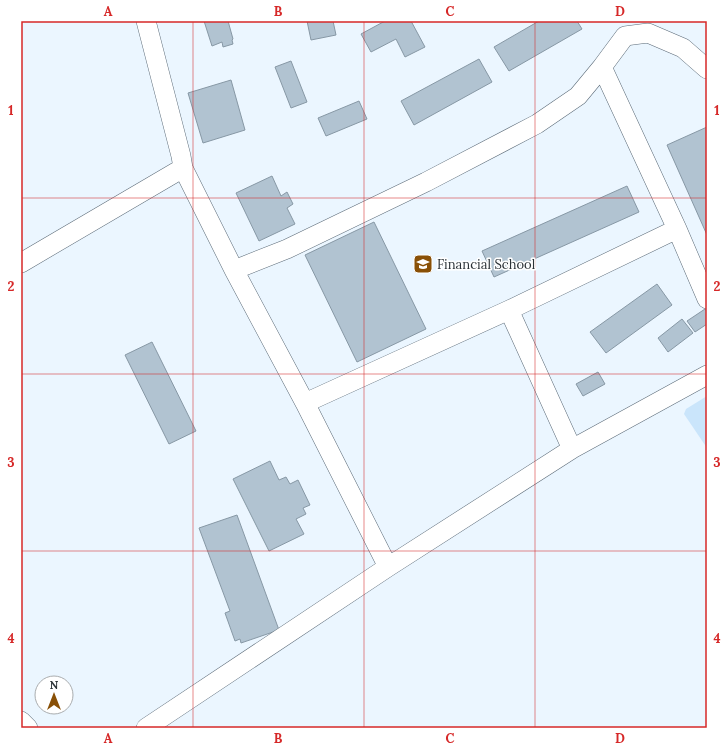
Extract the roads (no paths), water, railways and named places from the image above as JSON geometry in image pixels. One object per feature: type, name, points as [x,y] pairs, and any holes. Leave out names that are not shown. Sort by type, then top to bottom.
[{"type":"street","points":[[146,21],[183,168],[234,270],[305,403],[388,567]]},
{"type":"street","points":[[234,270],[287,249],[426,182],[537,124],[578,96],[625,36],[648,33],[683,48],[707,69]]},
{"type":"street","points":[[602,67],[678,229],[707,299]]},
{"type":"street","points":[[21,263],[183,168]]},
{"type":"street","points":[[305,403],[508,310],[678,229]]},
{"type":"street","points":[[508,310],[572,449]]},
{"type":"street","points":[[146,728],[388,567],[572,449],[707,375]]},
{"type":"street","points":[[21,721],[28,728]]},
{"type":"place","name":"Financial School","points":[[423,264]]}]
